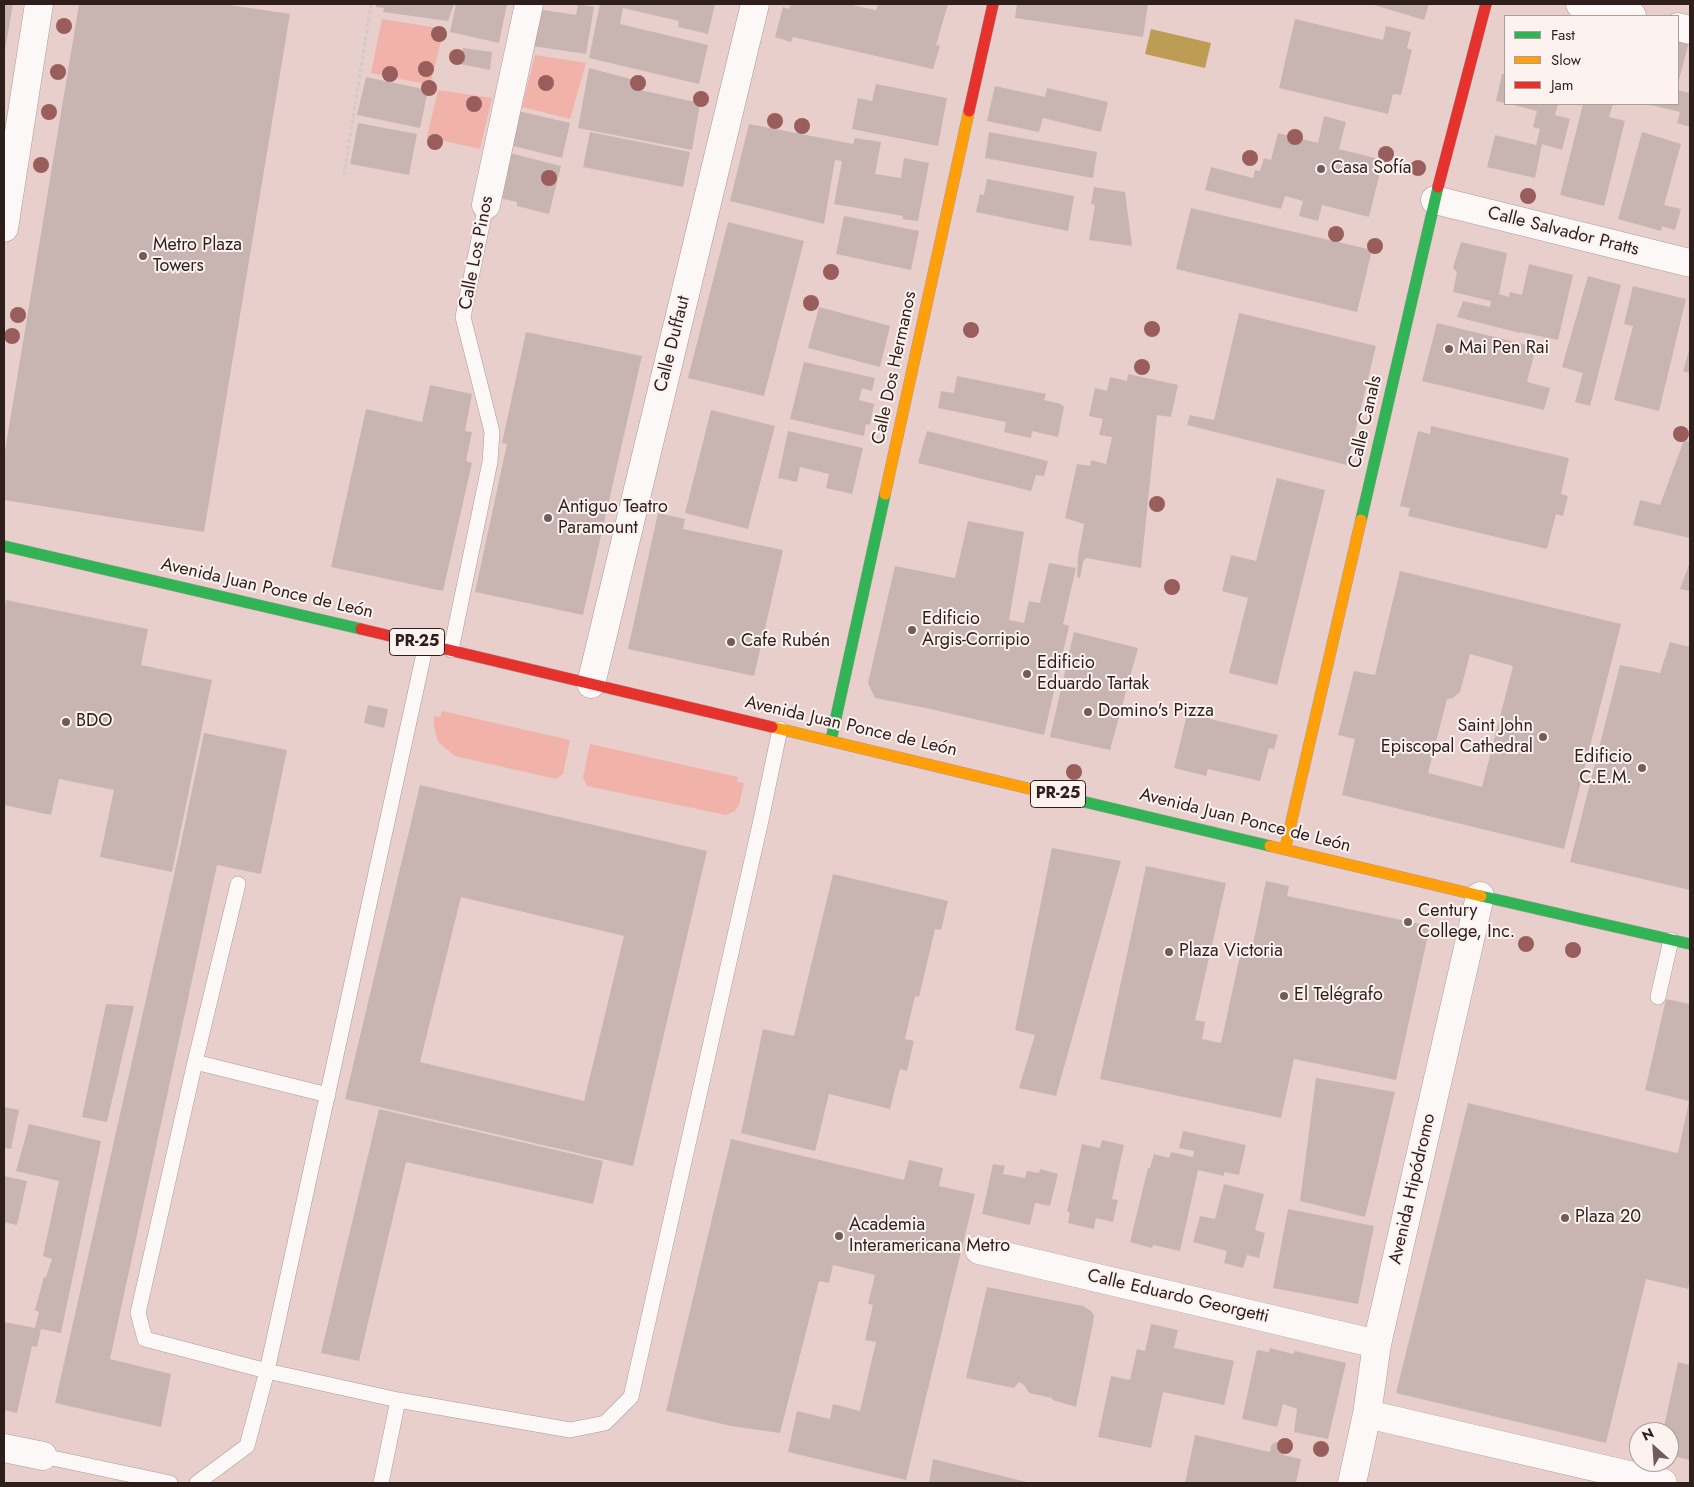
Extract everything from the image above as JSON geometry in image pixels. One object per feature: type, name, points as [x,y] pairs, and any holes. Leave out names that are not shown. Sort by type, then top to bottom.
[{"type":"main road","name":"Calle Dos Hermanos","points":[[831,740],[993,4]]},
{"type":"main road","name":"Calle Canals","points":[[1285,849],[1435,200],[1486,4]]},
{"type":"main road","name":"Avenida Juan Ponce de León","points":[[4,546],[426,644],[1480,896],[1690,944]]},
{"type":"street","points":[[4,228],[39,4]]},
{"type":"street","name":"Calle Los Pinos","points":[[486,205],[529,4]]},
{"type":"street","name":"Calle Duffaut","points":[[591,684],[755,4]]},
{"type":"street","points":[[1580,4],[1628,15]]},
{"type":"street","name":"Calle Salvador Pratts","points":[[1435,200],[1690,263]]},
{"type":"street","name":"Avenida Hipódromo","points":[[1352,1483],[1367,1414],[1377,1344],[1480,896]]},
{"type":"street","name":"Calle Eduardo Georgetti","points":[[979,1250],[1377,1344]]},
{"type":"street","points":[[1367,1414],[1663,1483]]},
{"type":"street","points":[[4,1448],[44,1456]]},
{"type":"lane","name":"Calle Los Pinos","points":[[450,650],[490,462],[492,432],[464,317],[486,205]]},
{"type":"lane","points":[[197,1483],[247,1446],[267,1371],[426,644]]},
{"type":"lane","points":[[238,884],[138,1313],[145,1339],[267,1371],[398,1400],[570,1430],[605,1423],[631,1397],[780,729]]},
{"type":"lane","points":[[1658,997],[1671,940]]},
{"type":"lane","points":[[195,1062],[328,1095]]},
{"type":"lane","points":[[381,1483],[398,1400]]},
{"type":"lane","points":[[44,1456],[170,1483]]},
{"type":"path","points":[[344,175],[371,4]]},
{"type":"shaded area","points":[[382,19],[444,29],[430,85],[371,73]]},
{"type":"shaded area","points":[[1151,29],[1211,43],[1205,68],[1145,54]]},
{"type":"shaded area","points":[[535,55],[586,63],[570,119],[522,107]]},
{"type":"shaded area","points":[[438,90],[492,98],[480,149],[427,137]]},
{"type":"shaded area","points":[[442,711],[570,740],[563,774],[556,779],[455,756],[438,742],[434,726],[434,716],[440,717]]},
{"type":"shaded area","points":[[590,744],[738,777],[737,782],[744,783],[739,805],[735,811],[726,815],[587,786],[583,777]]},
{"type":"building","points":[[4,4],[13,4],[5,50],[4,50]]},
{"type":"building","name":"Metro Plaza Towers","points":[[79,4],[223,4],[290,14],[204,532],[4,500],[4,457]]},
{"type":"building","points":[[376,4],[454,4],[448,21],[383,12],[384,8],[376,7]]},
{"type":"building","points":[[456,4],[507,4],[499,43],[450,32]]},
{"type":"building","points":[[578,4],[594,7],[586,54],[532,46],[537,9],[576,15]]},
{"type":"building","points":[[600,4],[715,4],[708,34],[678,27],[679,21],[623,8],[620,24],[708,45],[699,84],[589,58]]},
{"type":"building","points":[[791,4],[847,4],[876,10],[878,4],[948,4],[936,45],[940,46],[933,69],[793,37],[791,42],[775,37],[783,7],[789,9]]},
{"type":"building","points":[[1017,4],[1148,4],[1143,37],[1015,18]]},
{"type":"building","points":[[1371,4],[1429,4],[1424,20]]},
{"type":"building","points":[[1295,19],[1383,40],[1386,26],[1411,32],[1407,48],[1412,50],[1401,95],[1393,94],[1388,114],[1279,88]]},
{"type":"building","points":[[1679,33],[1690,38],[1679,80]]},
{"type":"building","points":[[463,48],[492,52],[490,70],[460,64]]},
{"type":"building","points":[[589,68],[642,82],[640,90],[700,103],[692,150],[578,128]]},
{"type":"building","points":[[1502,74],[1504,74],[1504,103],[1496,101]]},
{"type":"building","points":[[366,77],[428,90],[420,128],[357,115]]},
{"type":"building","points":[[876,84],[947,98],[938,146],[852,129],[858,98],[872,101]]},
{"type":"building","points":[[995,86],[1045,97],[1047,88],[1108,102],[1101,132],[1043,118],[1039,132],[987,121]]},
{"type":"building","points":[[1679,90],[1690,93],[1690,127],[1677,123],[1680,112],[1651,105],[1679,105]]},
{"type":"building","points":[[1514,105],[1558,105],[1555,115],[1570,119],[1562,150],[1542,144],[1535,178],[1487,167],[1495,135],[1536,145],[1540,129],[1533,127],[1537,111]]},
{"type":"building","points":[[1583,105],[1613,105],[1609,117],[1625,121],[1604,206],[1560,195]]},
{"type":"building","points":[[518,111],[570,123],[562,158],[509,145]]},
{"type":"building","name":"Casa Sofía","points":[[1324,116],[1346,122],[1339,149],[1383,160],[1369,217],[1322,205],[1318,221],[1299,216],[1303,201],[1285,196],[1281,209],[1205,190],[1211,167],[1253,178],[1255,170],[1260,171],[1264,158],[1271,160],[1278,133],[1318,143]]},
{"type":"building","points":[[358,123],[417,134],[409,175],[350,164]]},
{"type":"building","points":[[749,124],[853,144],[855,138],[881,142],[875,174],[901,178],[904,158],[929,163],[918,221],[902,219],[903,216],[834,204],[842,161],[835,160],[824,224],[730,201]]},
{"type":"building","points":[[590,132],[690,152],[683,187],[583,167]]},
{"type":"building","points":[[989,132],[1097,152],[1093,178],[985,158]]},
{"type":"building","points":[[1642,132],[1681,144],[1664,205],[1681,209],[1675,230],[1662,226],[1661,231],[1618,219]]},
{"type":"building","points":[[506,152],[561,166],[549,214],[517,206],[517,202],[494,197]]},
{"type":"building","points":[[987,179],[1074,196],[1068,231],[976,212],[980,194],[984,195]]},
{"type":"building","points":[[1094,187],[1125,192],[1132,246],[1089,240],[1095,205],[1091,204]]},
{"type":"building","points":[[1191,208],[1372,250],[1357,312],[1176,269]]},
{"type":"building","points":[[844,216],[919,231],[911,270],[836,254]]},
{"type":"building","points":[[728,222],[804,241],[764,396],[688,378]]},
{"type":"building","points":[[1461,242],[1507,253],[1499,294],[1509,297],[1510,292],[1522,295],[1529,264],[1573,275],[1558,340],[1520,333],[1457,317],[1463,301],[1490,307],[1491,301],[1453,292],[1457,272],[1453,268]]},
{"type":"building","points":[[1588,276],[1621,285],[1590,406],[1575,402],[1583,373],[1562,367]]},
{"type":"building","points":[[1633,286],[1686,299],[1659,411],[1614,400],[1633,326],[1624,324]]},
{"type":"building","points":[[819,307],[890,326],[880,367],[808,348]]},
{"type":"building","points":[[1239,313],[1376,346],[1347,465],[1187,425],[1190,415],[1214,420]]},
{"type":"building","points":[[1437,323],[1536,347],[1527,382],[1550,388],[1544,410],[1422,381]]},
{"type":"building","name":"Antiguo Teatro Paramount","points":[[526,332],[642,356],[583,615],[475,592],[507,444],[502,443]]},
{"type":"building","points":[[1690,347],[1690,373],[1683,371]]},
{"type":"building","points":[[804,362],[875,378],[872,391],[862,388],[859,400],[874,404],[870,425],[866,424],[864,436],[790,419]]},
{"type":"building","points":[[1128,374],[1178,385],[1171,417],[1157,415],[1141,568],[1086,558],[1083,562],[1080,578],[1077,577],[1078,557],[1084,524],[1065,518],[1077,464],[1090,466],[1091,460],[1106,464],[1112,437],[1099,435],[1103,419],[1089,416],[1095,388],[1107,391],[1110,377],[1127,381]]},
{"type":"building","points":[[957,376],[1046,394],[1044,400],[1061,404],[1064,407],[1058,437],[1032,431],[1031,438],[1004,432],[1006,422],[938,408],[941,391],[954,393]]},
{"type":"building","points":[[430,385],[472,394],[465,431],[472,432],[466,461],[472,463],[443,591],[331,567],[366,409],[422,422]]},
{"type":"building","points":[[711,410],[775,426],[748,529],[685,513]]},
{"type":"building","points":[[1431,426],[1569,458],[1561,494],[1568,496],[1563,516],[1556,514],[1547,549],[1408,516],[1410,508],[1400,506],[1418,431],[1430,434]]},
{"type":"building","points":[[788,431],[863,448],[852,494],[826,488],[829,474],[800,467],[797,482],[778,478]]},
{"type":"building","points":[[927,431],[1048,461],[1044,476],[1036,475],[1031,491],[918,463]]},
{"type":"building","points":[[1684,440],[1690,442],[1690,538],[1633,525],[1640,500],[1660,505]]},
{"type":"building","points":[[1277,478],[1325,490],[1277,685],[1229,673],[1248,598],[1222,591],[1231,555],[1256,561]]},
{"type":"building","points":[[658,513],[685,519],[683,529],[783,550],[754,676],[628,649]]},
{"type":"building","points":[[968,521],[1024,532],[1009,620],[1024,623],[1029,601],[1040,603],[1049,563],[1076,568],[1063,624],[1069,626],[1044,735],[875,698],[868,683],[895,566],[955,578]]},
{"type":"building","points":[[1690,562],[1690,591],[1680,589]]},
{"type":"building","points":[[1400,571],[1621,624],[1564,849],[1342,795],[1355,739],[1338,735],[1354,671],[1375,675]],"holes":[[[1470,654],[1513,666],[1482,787],[1428,773],[1447,699],[1453,698],[1460,692]]]},
{"type":"building","name":"BDO","points":[[6,600],[148,629],[141,665],[212,680],[172,872],[100,857],[114,790],[59,779],[51,815],[4,805],[4,610]]},
{"type":"building","points":[[1074,632],[1138,648],[1110,750],[1050,737]]},
{"type":"building","name":"Edificio C.E.M.","points":[[1670,642],[1690,647],[1690,890],[1570,862],[1620,665],[1660,673]]},
{"type":"building","points":[[368,705],[388,709],[384,728],[364,723]]},
{"type":"building","points":[[1189,706],[1211,711],[1210,719],[1278,735],[1274,749],[1269,748],[1260,781],[1208,769],[1206,776],[1174,768]]},
{"type":"building","points":[[204,733],[287,750],[261,874],[217,865],[110,1359],[171,1374],[161,1427],[55,1403],[178,857]]},
{"type":"building","points":[[420,785],[707,851],[633,1166],[345,1099]],"holes":[[[461,897],[624,936],[584,1101],[420,1062]]]},
{"type":"building","points":[[1052,848],[1121,861],[1056,1096],[1019,1088],[1035,1035],[1015,1030]]},
{"type":"building","points":[[1146,866],[1226,883],[1195,1020],[1205,1022],[1202,1039],[1221,1043],[1242,947],[1252,949],[1266,881],[1289,886],[1287,896],[1430,926],[1396,1080],[1294,1059],[1281,1118],[1100,1079]]},
{"type":"building","points":[[833,874],[948,901],[941,930],[935,929],[919,997],[915,996],[905,1039],[914,1041],[907,1071],[900,1069],[890,1109],[829,1094],[815,1151],[741,1133],[763,1029],[794,1036]]},
{"type":"building","points":[[1666,999],[1690,1004],[1690,1156],[1678,1153],[1689,1101],[1645,1090]]},
{"type":"building","points":[[106,1004],[134,1006],[107,1122],[82,1117]]},
{"type":"building","points":[[1316,1078],[1395,1092],[1365,1217],[1300,1201]]},
{"type":"building","name":"Plaza 20","points":[[1468,1103],[1690,1156],[1690,1280],[1688,1289],[1646,1279],[1606,1443],[1396,1393]]},
{"type":"building","points":[[4,1107],[19,1110],[11,1149],[4,1148]]},
{"type":"building","points":[[379,1109],[603,1161],[593,1204],[406,1162],[359,1361],[321,1353]]},
{"type":"building","points":[[29,1124],[101,1141],[61,1333],[41,1329],[37,1347],[32,1346],[17,1413],[4,1410],[4,1322],[35,1328],[39,1312],[35,1310],[44,1277],[46,1277],[52,1259],[43,1256],[59,1181],[16,1171]]},
{"type":"building","points":[[1183,1131],[1246,1145],[1239,1175],[1224,1172],[1224,1176],[1198,1170],[1180,1251],[1153,1245],[1152,1248],[1130,1242],[1148,1168],[1150,1168],[1154,1154],[1169,1158],[1171,1152],[1193,1157],[1194,1151],[1179,1148]]},
{"type":"building","points":[[731,1139],[904,1180],[909,1160],[943,1168],[939,1186],[975,1194],[906,1480],[788,1452],[797,1411],[830,1419],[833,1404],[860,1411],[876,1342],[865,1340],[873,1305],[868,1304],[875,1275],[833,1265],[829,1283],[819,1281],[780,1433],[731,1426],[666,1411]]},
{"type":"building","points":[[1102,1140],[1124,1145],[1112,1199],[1118,1200],[1113,1222],[1096,1218],[1094,1229],[1068,1223],[1070,1212],[1067,1212],[1082,1144],[1100,1148]]},
{"type":"building","points":[[993,1164],[1005,1166],[1003,1174],[1025,1178],[1027,1171],[1039,1173],[1040,1169],[1058,1174],[1050,1206],[1035,1203],[1030,1225],[982,1214]]},
{"type":"building","points":[[4,1176],[27,1181],[17,1225],[4,1222]]},
{"type":"building","points":[[1224,1184],[1264,1194],[1255,1230],[1265,1233],[1259,1258],[1247,1255],[1243,1268],[1224,1263],[1227,1251],[1193,1242],[1200,1216],[1215,1219]]},
{"type":"building","points":[[1288,1209],[1374,1226],[1358,1304],[1273,1288]]},
{"type":"building","points":[[987,1287],[1083,1306],[1094,1315],[1076,1407],[1053,1400],[1052,1398],[1029,1393],[1024,1385],[1019,1382],[1014,1388],[966,1378]]},
{"type":"building","points":[[1151,1324],[1178,1330],[1174,1348],[1234,1361],[1224,1405],[1163,1392],[1151,1448],[1098,1437],[1111,1376],[1130,1380],[1137,1349],[1145,1351]]},
{"type":"building","points":[[1270,1348],[1293,1354],[1295,1351],[1346,1363],[1328,1439],[1294,1432],[1297,1409],[1283,1404],[1277,1427],[1242,1419],[1257,1350],[1269,1352]]},
{"type":"building","points":[[1678,1362],[1690,1365],[1690,1460],[1679,1457],[1679,1422],[1665,1422]]},
{"type":"building","points":[[1195,1435],[1270,1452],[1271,1446],[1275,1442],[1281,1443],[1285,1446],[1283,1455],[1301,1459],[1296,1483],[1185,1483]]},
{"type":"building","points":[[933,1459],[1031,1483],[929,1483]]},
{"type":"traffic: fast","points":[[1361,520],[1438,187]]},
{"type":"traffic: fast","points":[[831,740],[885,494]]},
{"type":"traffic: fast","points":[[4,546],[361,629]]},
{"type":"traffic: fast","points":[[1043,792],[1270,846]]},
{"type":"traffic: fast","points":[[1481,896],[1690,944]]},
{"type":"traffic: slow","points":[[885,494],[969,111]]},
{"type":"traffic: slow","points":[[1285,849],[1361,520]]},
{"type":"traffic: slow","points":[[772,727],[1043,792]]},
{"type":"traffic: slow","points":[[1270,846],[1481,896]]},
{"type":"traffic: jam","points":[[969,111],[993,4]]},
{"type":"traffic: jam","points":[[1438,187],[1486,4]]},
{"type":"traffic: jam","points":[[361,629],[772,727]]},
{"type":"place","name":"Casa Sofía","points":[[1321,169]]},
{"type":"place","name":"Metro Plaza Towers","points":[[143,256]]},
{"type":"place","name":"Mai Pen Rai","points":[[1449,349]]},
{"type":"place","name":"Antiguo Teatro Paramount","points":[[548,518]]},
{"type":"place","name":"Edificio Argis-Corripio","points":[[912,630]]},
{"type":"place","name":"Cafe Rubén","points":[[731,642]]},
{"type":"place","name":"Edificio Eduardo Tartak","points":[[1027,674]]},
{"type":"place","name":"Domino's Pizza","points":[[1088,712]]},
{"type":"place","name":"BDO","points":[[66,722]]},
{"type":"place","name":"Saint John Episcopal Cathedral","points":[[1543,737]]},
{"type":"place","name":"Edificio C.E.M.","points":[[1642,768]]},
{"type":"place","name":"Century College, Inc.","points":[[1408,922]]},
{"type":"place","name":"Plaza Victoria","points":[[1169,952]]},
{"type":"place","name":"El Telégrafo","points":[[1284,996]]},
{"type":"place","name":"Plaza 20","points":[[1565,1218]]},
{"type":"place","name":"Academia Interamericana Metro","points":[[839,1236]]}]
